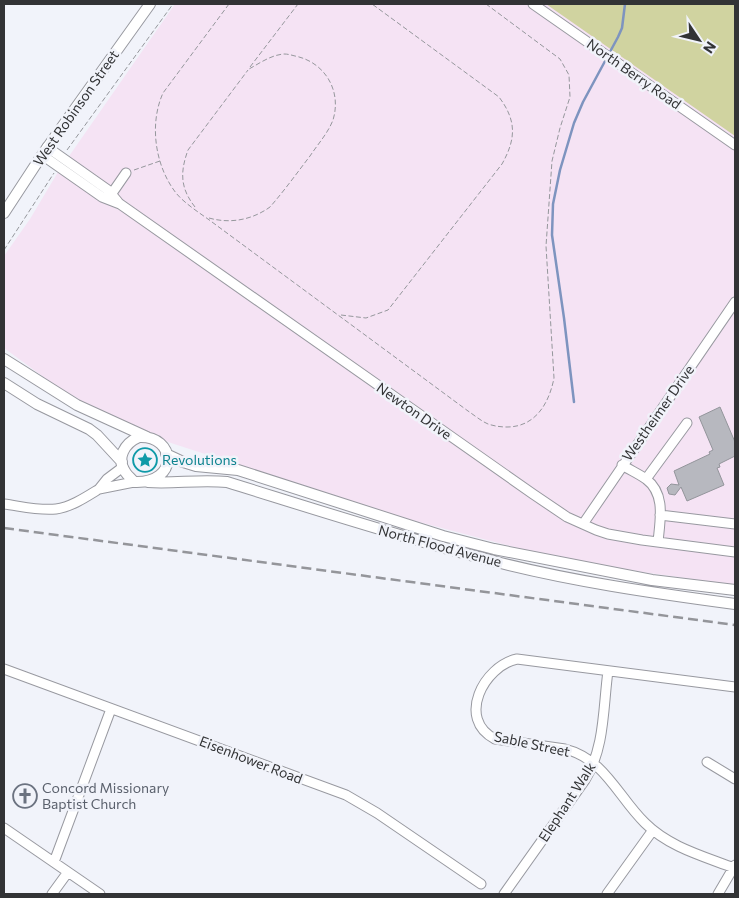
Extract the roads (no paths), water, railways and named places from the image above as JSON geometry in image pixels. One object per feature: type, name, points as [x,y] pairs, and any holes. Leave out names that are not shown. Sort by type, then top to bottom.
[{"type":"main road","name":"West Robinson Street","points":[[4,213],[45,151],[150,4]]},
{"type":"main road","points":[[4,360],[77,405],[155,439],[161,444],[166,454],[166,466],[163,472],[158,478],[148,482],[134,482],[97,435],[89,429],[37,404],[4,383]]},
{"type":"main road","points":[[122,465],[122,453],[126,446],[132,440],[139,437],[147,437]]},
{"type":"main road","name":"North Flood Avenue","points":[[166,454],[196,466],[238,470],[443,536],[494,549],[652,580],[735,590]]},
{"type":"main road","name":"North Flood Avenue","points":[[148,482],[163,483],[206,480],[227,482],[389,533],[491,560],[604,584],[735,604]]},
{"type":"street","name":"North Berry Road","points":[[533,4],[735,145]]},
{"type":"street","name":"Newton Drive","points":[[45,151],[530,493],[567,517],[608,534],[735,552]]},
{"type":"street","points":[[109,196],[126,173]]},
{"type":"street","name":"Westheimer Drive","points":[[583,524],[735,302]]},
{"type":"street","points":[[646,479],[687,423]]},
{"type":"street","points":[[99,489],[122,465]]},
{"type":"street","points":[[622,465],[646,479],[658,495],[661,509],[658,542]]},
{"type":"street","points":[[4,504],[37,509],[56,509],[73,504],[99,489],[134,482]]},
{"type":"street","points":[[660,515],[735,524]]},
{"type":"street","name":"Sable Street","points":[[735,687],[524,659],[511,661],[494,672],[476,702],[476,717],[480,728],[490,736],[506,741],[573,751],[594,764],[611,779],[636,814],[653,830],[695,854],[735,866]]},
{"type":"street","name":"Eisenhower Road","points":[[4,668],[356,800],[481,884]]},
{"type":"street","name":"Elephant Walk","points":[[504,894],[585,780],[594,764],[599,743],[608,671]]},
{"type":"street","points":[[54,862],[111,709]]},
{"type":"street","points":[[706,762],[735,779]]},
{"type":"street","points":[[4,828],[100,894]]},
{"type":"street","points":[[607,894],[653,830]]},
{"type":"street","points":[[718,894],[735,866]]},
{"type":"street","points":[[52,894],[68,872]]},
{"type":"waterway","points":[[574,402],[552,235],[553,204],[560,170],[574,123],[622,28],[625,4]]},
{"type":"railway","points":[[4,528],[735,625]]},
{"type":"place","name":"Revolutions","points":[[145,460]]},
{"type":"place","name":"Concord Missionary Baptist Church","points":[[25,796]]}]
